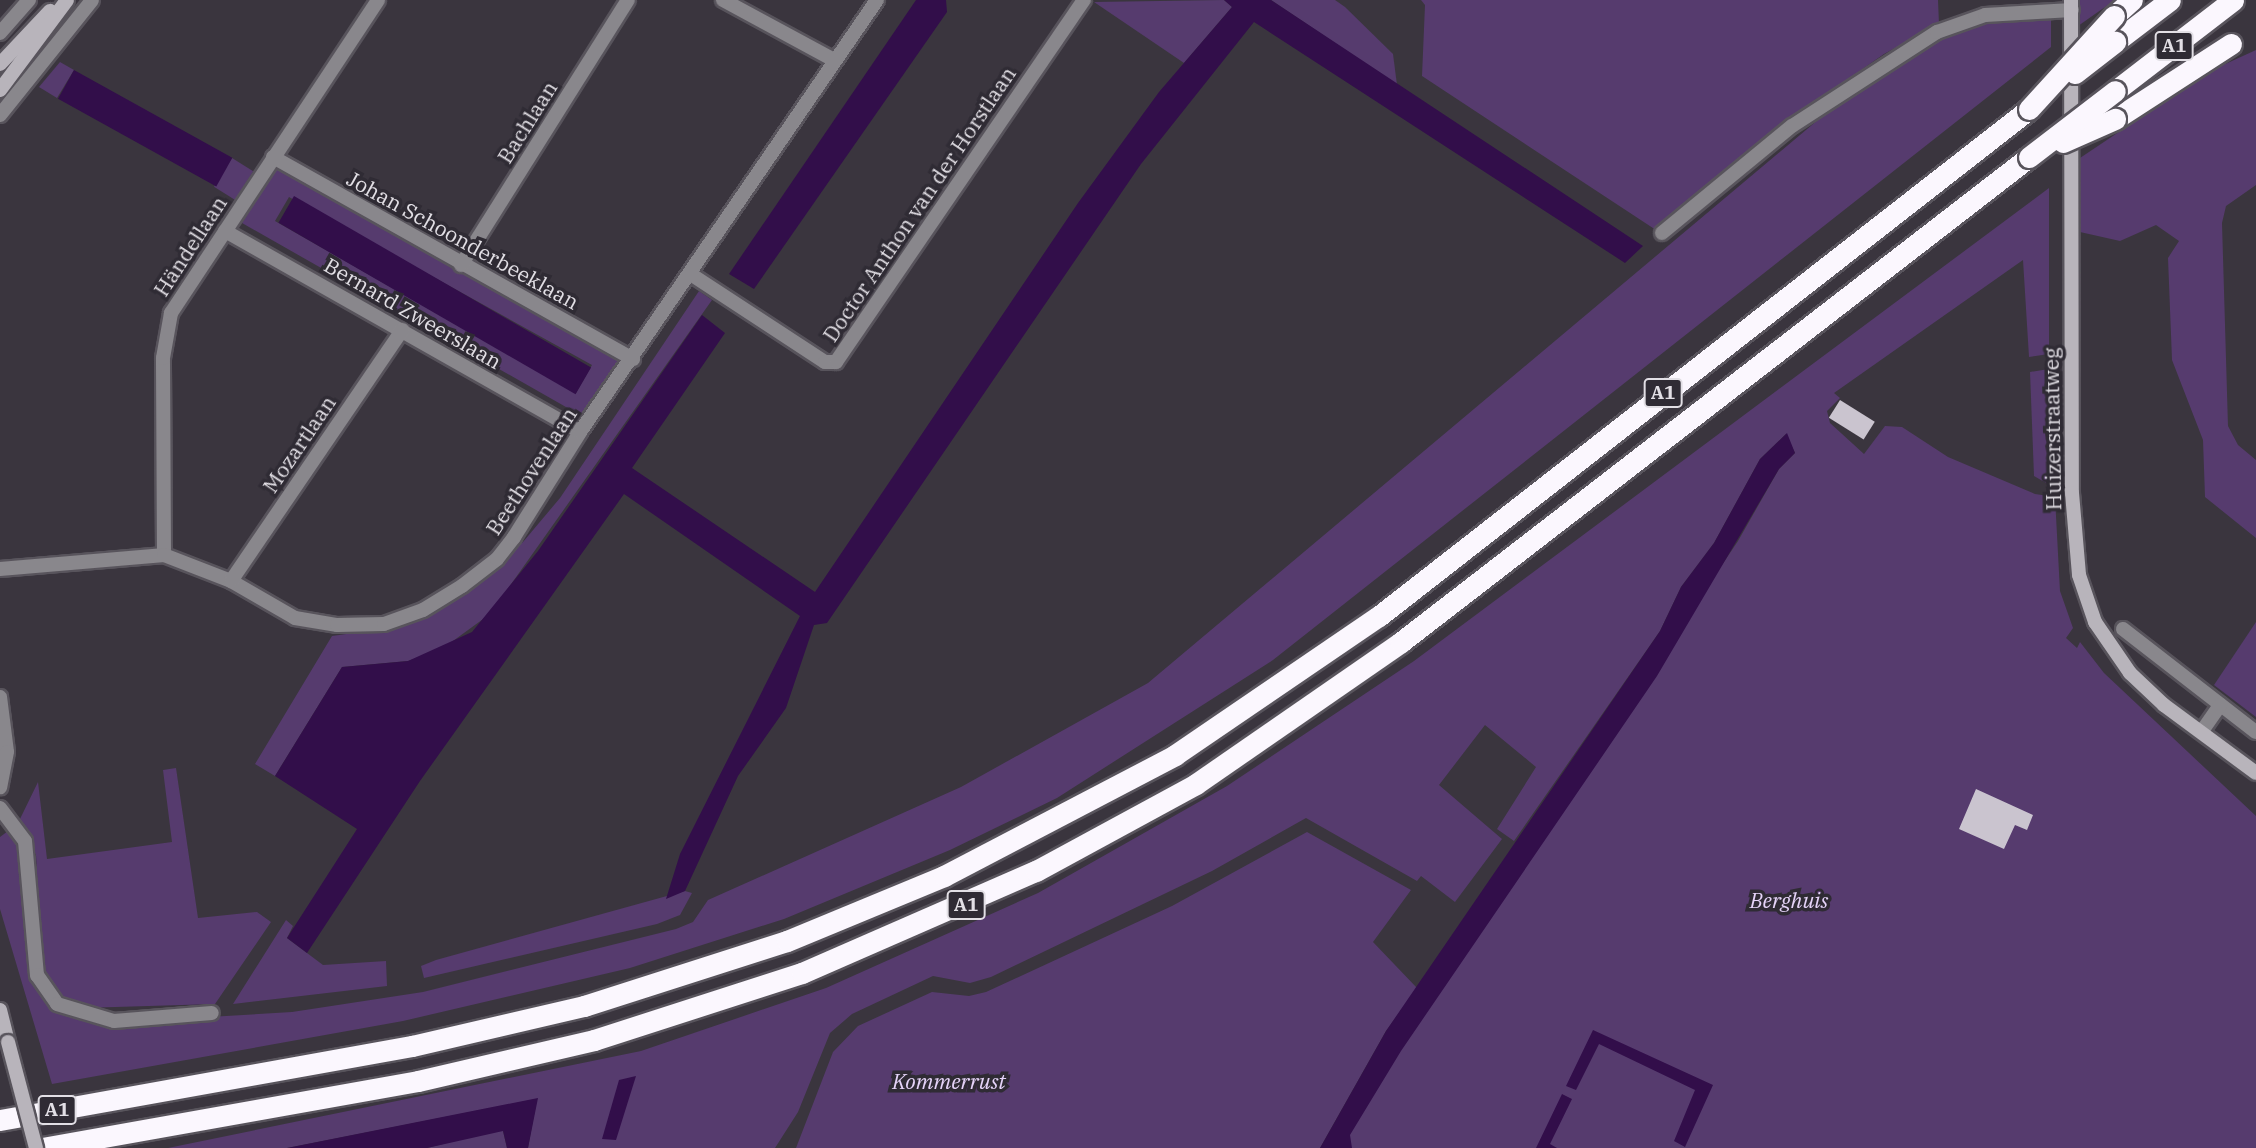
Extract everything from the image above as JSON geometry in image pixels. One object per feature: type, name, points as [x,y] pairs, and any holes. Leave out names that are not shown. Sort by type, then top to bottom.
[{"type":"highway","name":"A1","points":[[2029,109],[2132,0]]},
{"type":"highway","name":"A1","points":[[0,1120],[412,1046],[584,1006],[786,941],[944,876],[1175,755],[1379,616],[2170,0]]},
{"type":"highway","name":"A1","points":[[42,1148],[418,1081],[594,1040],[802,973],[1037,872],[1196,783],[1401,642],[2233,0]]},
{"type":"highway","name":"A1","points":[[2029,157],[2115,119],[2231,44]]},
{"type":"street","points":[[0,33],[29,0]]},
{"type":"street","points":[[0,64],[61,0]]},
{"type":"street","points":[[0,90],[67,0]]},
{"type":"street","points":[[0,116],[92,0]]},
{"type":"street","name":"Händellaan","points":[[164,555],[163,358],[171,313],[378,0]]},
{"type":"street","name":"Bachlaan","points":[[461,265],[628,0]]},
{"type":"street","points":[[723,0],[834,60]]},
{"type":"street","name":"Beethovenlaan","points":[[0,569],[164,555],[231,581],[295,618],[337,625],[384,624],[424,610],[497,559],[580,432],[692,275],[834,60],[877,0]]},
{"type":"street","name":"Doctor Anthon van der Horstlaan","points":[[692,275],[825,362],[836,362],[1084,0]]},
{"type":"street","name":"Huizerstraatweg","points":[[1662,233],[1792,126],[1937,32],[1985,15],[2072,5],[2072,493],[2079,575],[2095,622],[2115,654],[2164,705],[2256,773]]},
{"type":"street","name":"Johan Schoonderbeeklaan","points":[[273,156],[461,265],[633,359]]},
{"type":"street","name":"Bernard Zweerslaan","points":[[225,231],[580,432]]},
{"type":"street","name":"Mozartlaan","points":[[231,581],[402,330]]},
{"type":"street","points":[[2123,629],[2256,732]]},
{"type":"street","points":[[0,697],[7,752],[0,787]]},
{"type":"street","points":[[2202,731],[2220,705]]},
{"type":"street","points":[[0,808],[26,841],[37,975],[57,1004],[114,1021],[212,1013]]},
{"type":"street","points":[[1,1016],[36,1148]]},
{"type":"green space","points":[[1224,0],[1232,7],[1184,63],[1094,2]]},
{"type":"green space","points":[[1271,0],[1335,0],[1393,54],[1397,85]]},
{"type":"green space","points":[[1421,0],[1938,0],[1939,24],[1884,54],[1801,112],[1659,232],[1422,76],[1425,5]]},
{"type":"green space","points":[[2078,0],[2115,0],[2078,26]]},
{"type":"green space","points":[[2051,18],[2051,47],[1273,660],[1057,798],[950,850],[784,919],[630,968],[403,1021],[52,1084],[0,909],[0,837],[8,831],[21,849],[32,980],[54,1011],[92,1024],[292,1012],[423,992],[676,929],[693,922],[708,900],[961,787],[1148,683],[1844,98],[1951,34],[1983,22]]},
{"type":"green space","points":[[2256,50],[2256,185],[2226,206],[2222,223],[2228,426],[2238,445],[2256,460],[2256,538],[2205,497],[2203,440],[2172,360],[2168,258],[2179,241],[2156,225],[2120,241],[2080,232],[2077,160],[2210,71]]},
{"type":"green space","points":[[60,62],[74,70],[57,98],[39,87]]},
{"type":"green space","points":[[232,158],[253,171],[235,200],[214,187]]},
{"type":"green space","points":[[277,167],[621,362],[587,419],[242,223]],"holes":[[[289,197],[592,365],[576,393],[275,221]]]},
{"type":"green space","name":"Berghuis","points":[[2049,188],[2049,354],[2029,357],[2023,260],[1834,393],[1840,398],[1827,411],[1830,423],[1864,454],[1885,426],[1902,427],[1948,457],[2035,494],[2055,497],[2060,591],[2073,628],[2066,638],[2077,648],[2080,642],[2104,673],[2256,816],[2256,1148],[1331,1148],[1738,541],[1779,469],[1795,453],[1786,434],[1760,459],[1714,543],[1681,587],[1660,631],[1514,841],[1497,829],[1536,767],[1485,725],[1439,785],[1502,839],[1455,902],[1421,876],[1417,881],[1306,818],[1212,871],[991,977],[970,983],[933,976],[852,1014],[830,1033],[798,1112],[775,1148],[528,1148],[537,1099],[287,1148],[168,1148],[641,1051],[826,988],[1038,893],[1227,786],[1414,661]]},
{"type":"green space","points":[[699,291],[712,300],[490,614],[442,649],[408,661],[342,667],[275,776],[255,764],[332,636],[382,629],[438,610],[523,542],[560,498]]},
{"type":"green space","points":[[2049,369],[2053,487],[2034,476],[2030,372]]},
{"type":"green space","points":[[2256,622],[2256,717],[2214,685]]},
{"type":"green space","points":[[176,768],[198,918],[257,912],[271,922],[215,1004],[82,1008],[59,996],[42,969],[36,855],[19,821],[38,782],[47,859],[172,842],[163,770]]},
{"type":"green space","name":"Kommerrust","points":[[1307,832],[1411,890],[1373,942],[1417,988],[1386,1031],[1320,1148],[796,1148],[833,1052],[858,1026],[932,992],[969,996],[986,992],[1172,906]]},
{"type":"green space","points":[[685,891],[692,893],[680,915],[657,924],[424,978],[421,966],[436,960]]},
{"type":"green space","points":[[286,920],[293,926],[287,938],[323,965],[386,961],[387,986],[233,1004]]},
{"type":"green space","points":[[503,1131],[507,1148],[427,1148]]},
{"type":"shaded area","points":[[916,0],[946,0],[947,12],[754,289],[729,274]]},
{"type":"shaded area","points":[[1224,0],[1271,0],[1643,246],[1625,263],[1254,22],[1141,164],[827,623],[814,625],[786,708],[738,776],[685,891],[666,899],[680,854],[800,616],[624,494],[420,781],[307,953],[287,938],[357,829],[275,776],[342,667],[408,661],[472,632],[538,551],[702,315],[725,333],[632,468],[815,592],[1078,203],[1159,92],[1232,7]]},
{"type":"shaded area","points":[[74,70],[232,158],[216,187],[58,99]]},
{"type":"shaded area","points":[[294,196],[591,367],[576,394],[278,223]]},
{"type":"shaded area","points":[[1787,433],[1795,453],[1779,469],[1657,676],[1401,1051],[1350,1135],[1352,1148],[1320,1148],[1386,1031],[1660,631],[1681,587],[1714,543],[1760,459]]},
{"type":"shaded area","points":[[1593,1030],[1713,1085],[1685,1147],[1674,1141],[1695,1090],[1599,1044],[1576,1090],[1566,1086]]},
{"type":"shaded area","points":[[636,1076],[616,1140],[602,1139],[619,1080]]},
{"type":"shaded area","points":[[1562,1094],[1572,1099],[1550,1144],[1557,1148],[1536,1148]]},
{"type":"shaded area","points":[[538,1098],[528,1148],[507,1148],[503,1131],[427,1148],[287,1148]]},
{"type":"building","points":[[1840,400],[1875,422],[1864,440],[1829,418]]},
{"type":"building","points":[[1976,789],[2033,815],[2027,830],[2015,825],[2004,849],[1959,829]]}]
